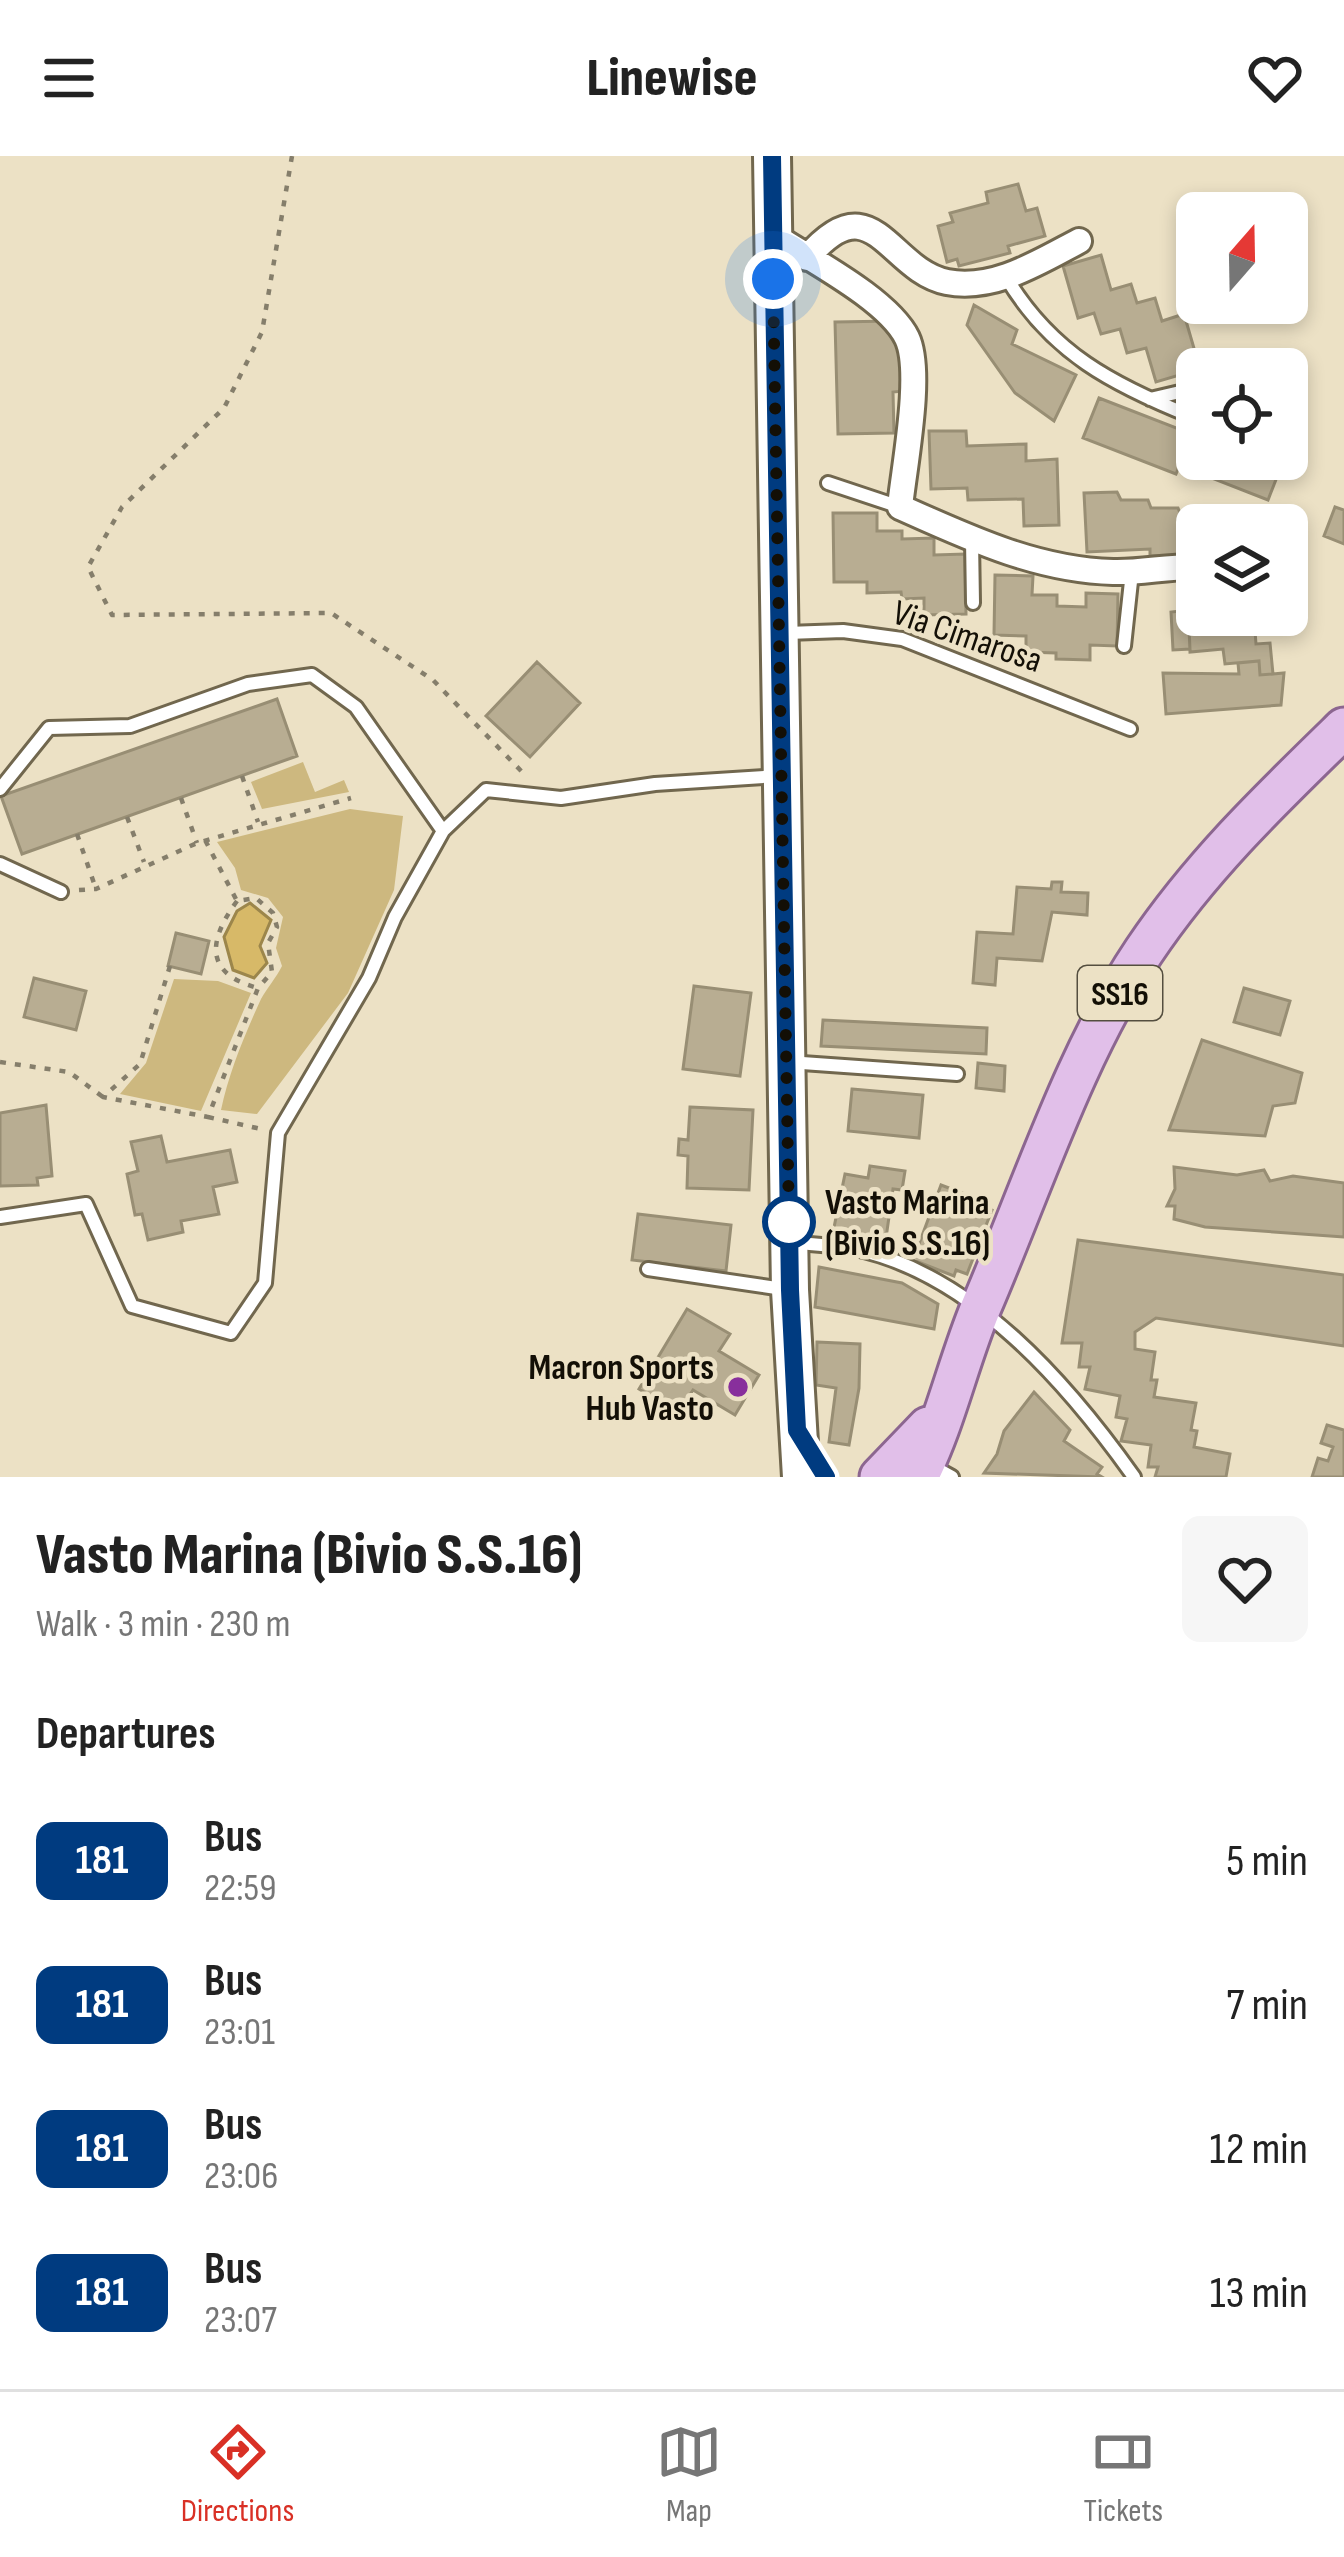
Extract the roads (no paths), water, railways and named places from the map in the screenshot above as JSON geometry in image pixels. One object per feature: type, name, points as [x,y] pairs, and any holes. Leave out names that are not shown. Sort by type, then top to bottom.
[{"type":"main road","name":"SS16","points":[[932,1472],[944,1402],[979,1311],[1099,1031],[1141,955],[1192,883],[1256,811],[1344,728]]},
{"type":"main road","name":"SS16","points":[[880,1477],[912,1448],[944,1402]]},
{"type":"street","points":[[772,156],[790,1290],[801,1477]]},
{"type":"street","points":[[807,258],[824,238],[840,228],[856,227],[881,233],[913,263],[944,281],[965,284],[1006,276],[1079,242]]},
{"type":"street","points":[[773,235],[887,313],[909,342],[911,382],[900,507],[972,540],[1037,562],[1132,571],[1176,568]]},
{"type":"street","points":[[797,1430],[826,1477]]},
{"type":"lane","points":[[1006,276],[1044,332],[1102,376],[1176,410]]},
{"type":"lane","points":[[1149,399],[1176,393]]},
{"type":"lane","points":[[828,483],[900,507]]},
{"type":"lane","points":[[972,540],[974,603]]},
{"type":"lane","points":[[1124,646],[1132,571]]},
{"type":"lane","name":"Via Cimarosa","points":[[780,634],[843,631],[902,639],[1130,729]]},
{"type":"lane","points":[[0,789],[49,728],[130,725],[248,684],[312,675],[356,707],[443,831]]},
{"type":"lane","points":[[0,1217],[86,1204],[132,1306],[231,1333],[265,1283],[278,1133],[369,978],[395,917],[443,831],[487,790],[546,797],[782,776]]},
{"type":"lane","points":[[0,864],[61,892]]},
{"type":"lane","points":[[787,1062],[957,1074]]},
{"type":"lane","points":[[790,1242],[856,1249],[910,1268],[979,1311],[1053,1371],[1134,1477]]},
{"type":"lane","points":[[648,1269],[790,1290]]},
{"type":"place","name":"Vasto Marina (Bivio S.S.16)","points":[[789,1222]]},
{"type":"place","name":"Macron Sports Hub Vasto","points":[[738,1387]]}]
